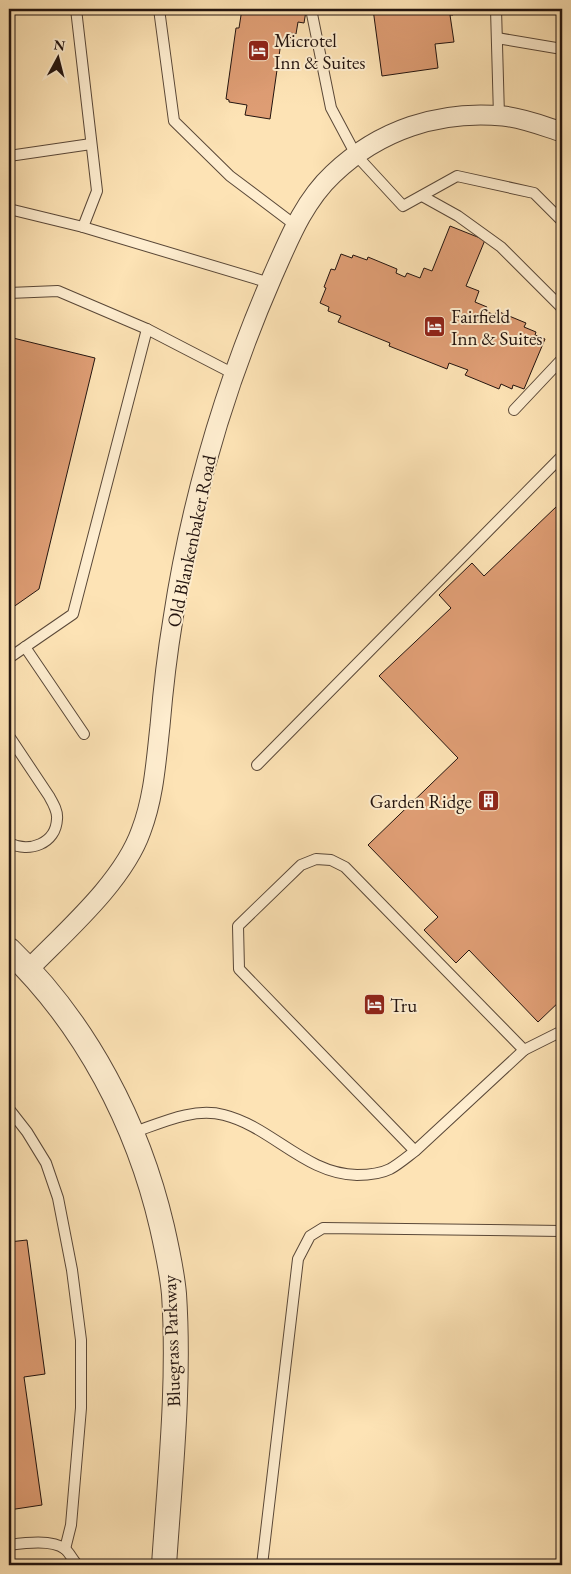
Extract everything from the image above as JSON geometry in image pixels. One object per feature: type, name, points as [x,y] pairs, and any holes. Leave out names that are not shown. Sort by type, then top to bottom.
[{"type":"street","name":"Old Blankenbaker Road","points":[[29,969],[108,885],[128,857],[140,834],[154,780],[173,618],[191,524],[222,405],[251,325],[295,225],[315,193],[332,175],[356,155],[382,138],[396,131],[441,118],[466,115],[500,116],[529,121],[562,132]]},
{"type":"street","name":"Bluegrass Parkway","points":[[9,950],[29,969],[62,1009],[98,1065],[124,1113],[156,1200],[174,1292],[176,1371],[164,1565]]},
{"type":"lane","points":[[76,9],[97,191],[83,227]]},
{"type":"lane","points":[[159,9],[174,121],[230,176],[295,225]]},
{"type":"lane","points":[[311,9],[331,108],[356,155],[403,206],[458,176],[534,193],[562,221]]},
{"type":"lane","points":[[496,9],[500,116]]},
{"type":"lane","points":[[497,38],[562,49]]},
{"type":"lane","points":[[9,156],[91,144]]},
{"type":"lane","points":[[422,196],[458,216],[501,247],[562,308]]},
{"type":"lane","points":[[9,209],[83,227],[270,283]]},
{"type":"lane","points":[[9,293],[58,291],[147,329],[234,374]]},
{"type":"lane","points":[[9,658],[73,614],[147,329]]},
{"type":"lane","points":[[514,410],[562,359]]},
{"type":"lane","points":[[257,765],[562,456]]},
{"type":"lane","points":[[25,647],[84,734]]},
{"type":"lane","points":[[9,736],[49,796],[58,818],[55,830],[43,842],[26,848],[9,843]]},
{"type":"lane","points":[[415,1151],[239,969],[238,926],[301,865],[316,859],[331,860],[344,867],[524,1050]]},
{"type":"lane","points":[[132,1133],[200,1113],[222,1115],[246,1123],[320,1167],[343,1175],[369,1176],[389,1170],[415,1151],[524,1050],[562,1032]]},
{"type":"lane","points":[[9,1109],[28,1132],[46,1163],[58,1198],[72,1270],[81,1340],[81,1408],[71,1525],[65,1549]]},
{"type":"lane","points":[[262,1565],[298,1259],[310,1236],[323,1228],[562,1231]]},
{"type":"lane","points":[[9,1545],[31,1542],[49,1544],[65,1549],[78,1565]]},
{"type":"building","points":[[242,9],[306,11],[304,23],[298,22],[296,34],[290,33],[291,43],[281,42],[270,119],[245,115],[247,105],[229,102],[226,99],[236,28],[239,28]]},
{"type":"building","points":[[373,9],[452,9],[453,15],[450,15],[454,42],[435,44],[438,68],[382,76]]},
{"type":"building","points":[[450,226],[485,240],[466,286],[479,291],[475,302],[487,307],[485,311],[495,315],[497,311],[526,323],[524,327],[536,332],[535,335],[545,339],[524,389],[513,385],[512,389],[501,384],[499,389],[465,375],[468,370],[449,363],[447,369],[389,346],[390,343],[338,322],[341,316],[328,311],[329,307],[320,303],[331,269],[335,270],[341,254],[352,258],[353,255],[367,260],[368,257],[397,269],[396,273],[405,277],[407,273],[420,278],[424,268],[432,271]]},
{"type":"building","points":[[9,337],[95,358],[39,589],[9,610]]},
{"type":"building","name":"Garden Ridge","points":[[557,506],[562,512],[562,999],[538,1022],[469,950],[456,963],[424,930],[438,917],[368,845],[458,758],[379,676],[451,608],[439,595],[472,563],[484,576]]},
{"type":"building","points":[[27,1240],[45,1374],[24,1377],[42,1505],[9,1510],[9,1242]]},
{"type":"place","name":"Microtel Inn & Suites","points":[[258,51]]},
{"type":"place","name":"Fairfield Inn & Suites","points":[[435,327]]},
{"type":"place","name":"Garden Ridge","points":[[488,801]]},
{"type":"place","name":"Tru","points":[[374,1005]]}]
